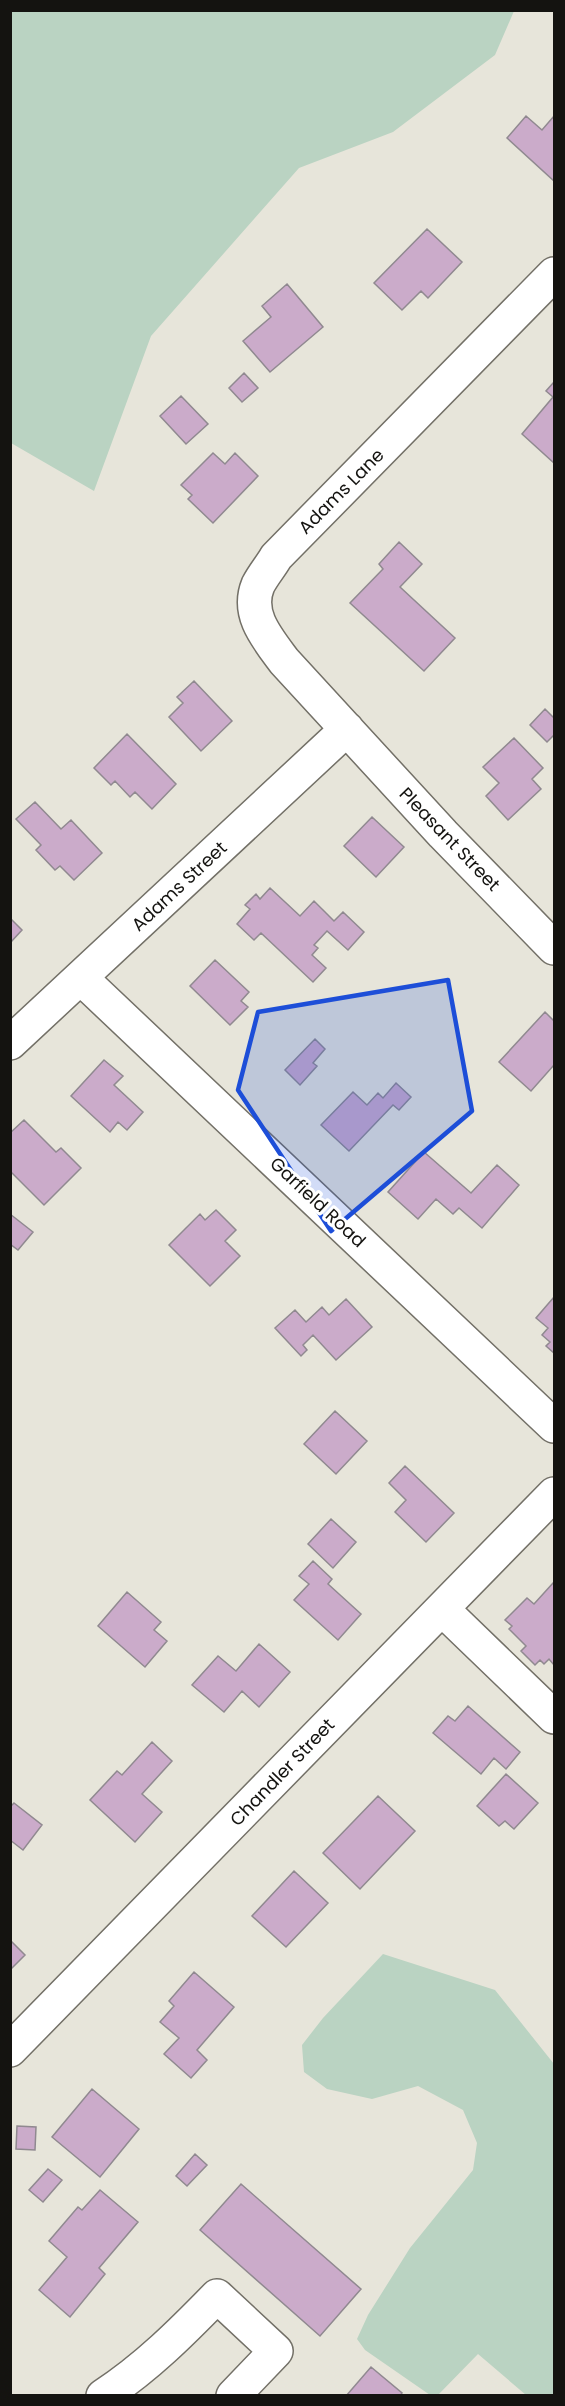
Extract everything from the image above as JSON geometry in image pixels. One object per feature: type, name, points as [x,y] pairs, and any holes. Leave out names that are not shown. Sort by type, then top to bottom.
[{"type":"street","name":"Adams Lane","points":[[347,729],[284,661],[265,635],[253,607],[258,585],[276,557],[555,274]]},
{"type":"street","name":"Pleasant Street","points":[[347,729],[443,834],[555,948]]},
{"type":"street","name":"Adams Street","points":[[10,1043],[347,729]]},
{"type":"street","name":"Garfield Road","points":[[81,978],[555,1426]]},
{"type":"street","name":"Chandler Street","points":[[10,2050],[555,1494]]},
{"type":"street","points":[[442,1609],[555,1718]]},
{"type":"street","points":[[117,2392],[218,2296],[276,2351],[233,2396]]},
{"type":"highlighted area","points":[[448,980],[472,1111],[331,1231],[238,1090],[258,1012]]},
{"type":"green space","points":[[10,11],[514,11],[495,55],[393,132],[299,168],[151,336],[94,491],[11,443]]},
{"type":"green space","points":[[383,1954],[495,1990],[554,2064],[554,2395],[526,2395],[478,2354],[438,2395],[430,2395],[365,2350],[357,2339],[368,2315],[410,2248],[473,2170],[477,2143],[463,2110],[418,2086],[372,2099],[327,2089],[304,2072],[302,2045],[323,2018]]},
{"type":"building","points":[[526,116],[542,130],[554,116],[554,181],[507,138]]},
{"type":"building","points":[[427,229],[462,262],[428,298],[421,291],[402,310],[374,283]]},
{"type":"building","points":[[287,284],[323,327],[270,372],[243,341],[271,317],[262,306]]},
{"type":"building","points":[[244,373],[258,388],[242,402],[229,388]]},
{"type":"building","points":[[554,382],[554,463],[522,434],[553,397],[546,391]]},
{"type":"building","points":[[181,396],[208,424],[186,444],[160,416]]},
{"type":"building","points":[[213,453],[225,464],[235,453],[258,476],[213,523],[188,499],[192,495],[181,485]]},
{"type":"building","points":[[399,542],[422,564],[400,587],[455,638],[424,671],[350,603],[383,569],[379,564]]},
{"type":"building","points":[[194,681],[232,721],[201,751],[169,717],[183,703],[177,697]]},
{"type":"building","points":[[545,709],[554,718],[554,735],[547,742],[530,725]]},
{"type":"building","points":[[127,734],[176,784],[152,809],[135,792],[130,797],[115,781],[111,785],[94,768]]},
{"type":"building","points":[[514,738],[543,768],[532,779],[541,789],[508,820],[486,796],[499,783],[483,767]]},
{"type":"building","points":[[35,802],[61,829],[71,820],[102,853],[74,880],[60,866],[55,870],[36,850],[41,845],[16,819]]},
{"type":"building","points":[[372,817],[404,847],[376,877],[344,846]]},
{"type":"building","points":[[270,888],[300,916],[314,901],[334,921],[343,912],[364,932],[348,950],[327,931],[314,945],[318,948],[312,955],[326,968],[313,982],[261,933],[254,940],[237,924],[250,909],[245,905],[256,894],[260,899]]},
{"type":"building","points":[[10,918],[22,930],[10,943]]},
{"type":"building","points":[[215,960],[249,992],[241,1001],[248,1007],[230,1025],[190,986]]},
{"type":"building","points":[[545,1012],[554,1021],[554,1065],[531,1091],[499,1062]]},
{"type":"building","points":[[315,1039],[325,1049],[313,1063],[317,1066],[300,1085],[285,1070]]},
{"type":"building","points":[[104,1060],[123,1076],[114,1085],[143,1112],[127,1130],[118,1122],[110,1132],[71,1096]]},
{"type":"building","points":[[396,1083],[411,1097],[399,1110],[393,1105],[349,1151],[321,1125],[353,1092],[367,1105],[378,1093],[383,1098]]},
{"type":"building","points":[[24,1120],[56,1152],[61,1148],[81,1168],[44,1205],[10,1171],[10,1133]]},
{"type":"building","points":[[424,1152],[471,1193],[497,1165],[519,1185],[482,1228],[459,1208],[453,1214],[436,1199],[418,1219],[388,1192]]},
{"type":"building","points":[[216,1210],[236,1230],[225,1241],[240,1256],[210,1286],[169,1245],[200,1214],[205,1220]]},
{"type":"building","points":[[10,1214],[33,1232],[18,1250],[10,1244]]},
{"type":"building","points":[[554,1297],[554,1353],[546,1346],[550,1342],[542,1335],[548,1328],[536,1318]]},
{"type":"building","points":[[346,1299],[372,1327],[336,1360],[313,1335],[303,1345],[307,1350],[301,1356],[275,1328],[295,1310],[306,1322],[322,1307],[329,1315]]},
{"type":"building","points":[[335,1411],[367,1441],[336,1474],[304,1444]]},
{"type":"building","points":[[405,1466],[454,1513],[426,1542],[395,1512],[406,1500],[389,1483]]},
{"type":"building","points":[[331,1519],[356,1542],[333,1568],[308,1544]]},
{"type":"building","points":[[313,1561],[332,1579],[328,1584],[361,1614],[338,1640],[294,1600],[309,1584],[299,1576]]},
{"type":"building","points":[[554,1582],[554,1665],[549,1659],[544,1664],[540,1660],[535,1665],[521,1651],[526,1646],[509,1629],[512,1626],[505,1620],[527,1598],[534,1604]]},
{"type":"building","points":[[127,1592],[161,1622],[154,1630],[167,1641],[145,1667],[98,1626]]},
{"type":"building","points":[[259,1644],[290,1672],[259,1707],[242,1691],[224,1712],[192,1685],[218,1656],[236,1671]]},
{"type":"building","points":[[468,1706],[520,1752],[506,1769],[494,1758],[481,1774],[433,1733],[448,1716],[455,1721]]},
{"type":"building","points":[[152,1742],[172,1761],[142,1794],[162,1812],[135,1842],[90,1800],[117,1771],[122,1775]]},
{"type":"building","points":[[506,1774],[538,1803],[514,1829],[505,1821],[499,1826],[477,1806]]},
{"type":"building","points":[[378,1796],[415,1831],[360,1889],[323,1853]]},
{"type":"building","points":[[14,1803],[42,1825],[23,1850],[10,1840],[10,1807]]},
{"type":"building","points":[[294,1871],[328,1903],[286,1947],[252,1916]]},
{"type":"building","points":[[10,1940],[25,1955],[10,1970]]},
{"type":"building","points":[[194,1972],[234,2007],[197,2050],[207,2060],[191,2078],[164,2054],[179,2038],[160,2022],[174,2006],[169,2001]]},
{"type":"building","points":[[92,2089],[139,2129],[100,2177],[52,2137]]},
{"type":"building","points":[[17,2126],[36,2127],[35,2150],[16,2149]]},
{"type":"building","points":[[195,2154],[207,2165],[187,2186],[176,2176]]},
{"type":"building","points":[[48,2169],[62,2180],[43,2202],[29,2190]]},
{"type":"building","points":[[241,2184],[361,2289],[320,2336],[200,2230]]},
{"type":"building","points":[[100,2190],[138,2222],[99,2268],[105,2274],[70,2317],[39,2290],[67,2257],[49,2241],[78,2207],[82,2210]]},
{"type":"building","points":[[371,2367],[402,2393],[400,2396],[346,2396]]}]
